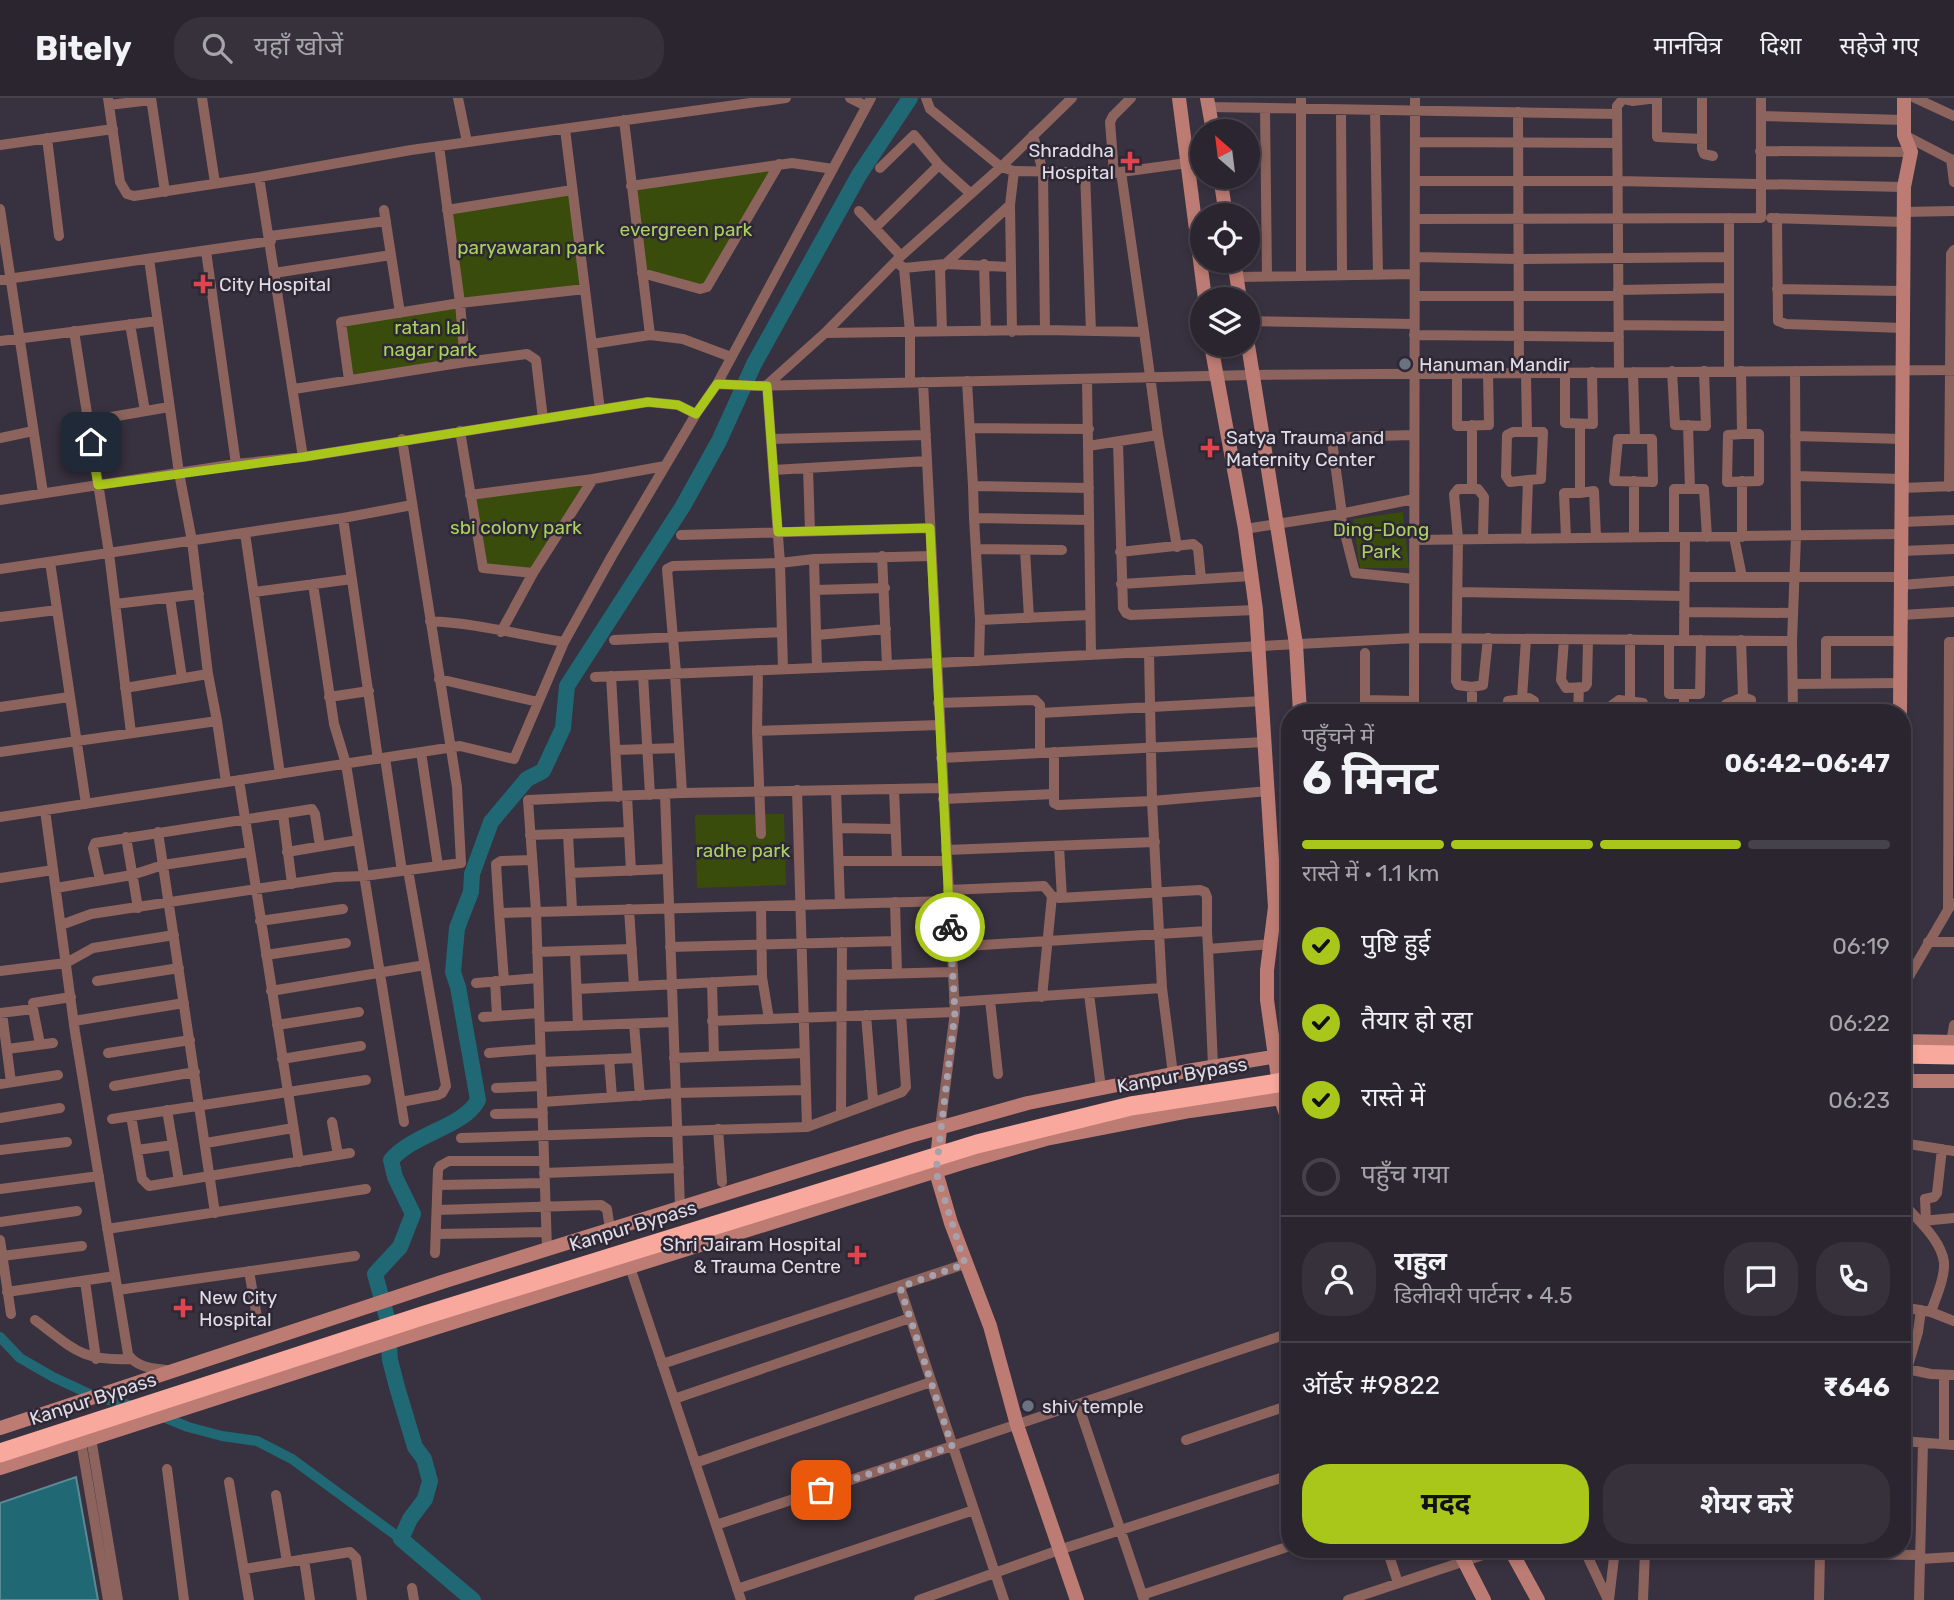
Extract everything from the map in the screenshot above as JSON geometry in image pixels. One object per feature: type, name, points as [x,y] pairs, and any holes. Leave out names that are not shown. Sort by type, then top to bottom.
[{"type":"highway","points":[[1911,1045],[1953,1046]]},
{"type":"highway","points":[[1911,1075],[1954,1066]]},
{"type":"highway","name":"Kanpur Bypass","points":[[0,1441],[310,1339],[977,1131],[1090,1103],[1208,1080],[1281,1070]]},
{"type":"highway","name":"Kanpur Bypass","points":[[0,1453],[425,1314],[978,1144],[1131,1106],[1281,1082]]},
{"type":"street","points":[[202,98],[215,183]]},
{"type":"street","points":[[458,98],[467,142]]},
{"type":"street","points":[[165,192],[151,99],[109,101],[120,182],[127,194],[134,196],[165,192],[259,177],[439,146],[755,100],[786,98]]},
{"type":"street","points":[[0,817],[451,747],[460,746],[514,759],[564,642],[664,466],[717,384],[868,102],[850,98]]},
{"type":"street","points":[[926,98],[930,109],[1001,166],[1014,171],[1118,172],[1190,163]]},
{"type":"street","points":[[761,386],[824,333],[1072,98]]},
{"type":"street","points":[[1131,98],[1110,122],[1177,547]]},
{"type":"street","points":[[1179,98],[1203,287]]},
{"type":"street","points":[[1414,704],[1415,98]]},
{"type":"street","points":[[1451,98],[1451,111]]},
{"type":"street","points":[[1619,372],[1617,106],[1624,98],[1633,101],[1657,98],[1657,137],[1702,139]]},
{"type":"street","points":[[1702,98],[1704,153],[1713,156]]},
{"type":"street","points":[[1761,98],[1761,218]]},
{"type":"street","points":[[1900,704],[1903,187],[1911,152],[1903,135],[1904,98]]},
{"type":"street","points":[[1915,98],[1954,116]]},
{"type":"street","points":[[1208,102],[1265,108],[1301,104],[1341,110],[1617,114]]},
{"type":"street","points":[[1301,104],[1301,276]]},
{"type":"street","points":[[1265,108],[1267,276]]},
{"type":"street","points":[[1341,110],[1342,275]]},
{"type":"street","points":[[1375,111],[1378,275]]},
{"type":"street","points":[[1518,112],[1519,336],[1527,432]]},
{"type":"street","points":[[1761,116],[1904,120]]},
{"type":"street","points":[[624,120],[650,335]]},
{"type":"street","points":[[0,145],[113,129]]},
{"type":"street","points":[[565,129],[600,410]]},
{"type":"street","points":[[880,168],[913,135],[939,165],[971,194]]},
{"type":"street","points":[[1033,135],[1043,172],[1045,330]]},
{"type":"street","points":[[1903,135],[1952,160],[1954,182]]},
{"type":"street","points":[[47,138],[59,236]]},
{"type":"street","points":[[1415,142],[1617,143]]},
{"type":"street","points":[[439,146],[465,362]]},
{"type":"street","points":[[1760,150],[1911,152]]},
{"type":"street","points":[[631,186],[779,164],[803,164],[833,169]]},
{"type":"street","points":[[642,273],[700,289],[706,287],[779,164]]},
{"type":"street","points":[[874,228],[939,165]]},
{"type":"street","points":[[1012,332],[1010,205],[1014,171]]},
{"type":"street","points":[[1085,172],[1091,331]]},
{"type":"street","points":[[259,177],[303,457]]},
{"type":"street","points":[[1415,181],[1618,181],[1903,187]]},
{"type":"street","points":[[447,209],[572,190]]},
{"type":"street","points":[[942,331],[940,269],[1010,205]]},
{"type":"street","points":[[0,209],[5,279],[19,338],[43,493]]},
{"type":"street","points":[[859,211],[900,262],[910,332],[910,382]]},
{"type":"street","points":[[1415,219],[1903,217],[1954,211]]},
{"type":"street","points":[[5,279],[206,251],[385,216],[400,313]]},
{"type":"street","points":[[1729,218],[1729,371]]},
{"type":"street","points":[[1777,218],[1777,317],[1782,323],[1903,328]]},
{"type":"street","points":[[1796,476],[1952,486],[1951,254],[1954,250]]},
{"type":"street","points":[[206,251],[236,464]]},
{"type":"street","points":[[274,274],[391,255]]},
{"type":"street","points":[[1415,257],[1729,257]]},
{"type":"street","points":[[149,259],[178,473],[192,541],[208,674],[226,782]]},
{"type":"street","points":[[900,262],[1010,267]]},
{"type":"street","points":[[984,264],[986,331]]},
{"type":"street","points":[[1236,273],[1238,287]]},
{"type":"street","points":[[1236,277],[1415,274]]},
{"type":"street","points":[[349,380],[341,322],[460,303],[585,289]]},
{"type":"street","points":[[1415,296],[1519,297],[1729,289]]},
{"type":"street","points":[[1777,289],[1903,291]]},
{"type":"street","points":[[0,341],[157,321]]},
{"type":"street","points":[[1260,321],[1519,336],[1619,337]]},
{"type":"street","points":[[130,324],[145,411]]},
{"type":"street","points":[[1619,325],[1729,326]]},
{"type":"street","points":[[824,333],[1045,330],[1144,332]]},
{"type":"street","points":[[74,331],[109,553],[131,733]]},
{"type":"street","points":[[592,344],[650,335],[683,339],[731,357]]},
{"type":"street","points":[[294,389],[527,354],[536,360],[543,419]]},
{"type":"street","points":[[1213,357],[1245,529],[1260,647],[1275,907],[1267,970],[1267,1000],[1281,1051]]},
{"type":"street","points":[[1250,357],[1296,644],[1300,704]]},
{"type":"street","points":[[1793,704],[1795,370]]},
{"type":"street","points":[[717,384],[761,386],[1414,373],[1952,370]]},
{"type":"street","points":[[1672,371],[1675,425],[1706,426],[1704,371]]},
{"type":"street","points":[[1741,371],[1742,435]]},
{"type":"street","points":[[1565,372],[1565,423],[1594,424],[1592,372]]},
{"type":"street","points":[[1633,372],[1635,439]]},
{"type":"street","points":[[1457,373],[1457,426],[1489,425],[1488,373]]},
{"type":"street","points":[[1087,379],[1091,655]]},
{"type":"street","points":[[967,381],[980,620],[979,661]]},
{"type":"street","points":[[923,382],[954,1007],[936,1172],[965,1264],[990,1326],[1017,1425],[1077,1600]]},
{"type":"street","points":[[761,386],[771,439],[780,563],[783,669]]},
{"type":"street","points":[[0,500],[236,464],[303,457],[402,439],[648,402],[678,405],[696,414]]},
{"type":"street","points":[[88,421],[169,407]]},
{"type":"street","points":[[1580,424],[1580,493]]},
{"type":"street","points":[[1472,425],[1472,489]]},
{"type":"street","points":[[1688,425],[1690,489]]},
{"type":"street","points":[[971,428],[1088,429]]},
{"type":"street","points":[[0,438],[33,431]]},
{"type":"street","points":[[460,431],[482,568],[533,573]]},
{"type":"street","points":[[1527,432],[1543,432],[1541,479],[1510,482],[1506,476],[1507,435],[1527,432]]},
{"type":"street","points":[[1759,434],[1759,481],[1727,482],[1728,435],[1742,435],[1759,434]]},
{"type":"street","points":[[771,439],[926,435]]},
{"type":"street","points":[[1088,446],[1158,435]]},
{"type":"street","points":[[1414,435],[1331,438],[1341,514],[1355,573],[1414,579]]},
{"type":"street","points":[[1796,436],[1903,439]]},
{"type":"street","points":[[61,925],[91,914],[335,877],[364,876],[461,863],[457,787],[402,439]]},
{"type":"street","points":[[1618,439],[1635,439],[1652,439],[1653,482],[1614,481],[1618,439]]},
{"type":"street","points":[[1118,442],[1121,584],[1123,608],[1126,613],[1131,615],[1256,610]]},
{"type":"street","points":[[773,470],[927,461]]},
{"type":"street","points":[[470,495],[593,479],[664,466]]},
{"type":"street","points":[[808,468],[810,531]]},
{"type":"street","points":[[501,632],[533,573],[593,479]]},
{"type":"street","points":[[1526,538],[1528,480]]},
{"type":"street","points":[[1634,481],[1634,537]]},
{"type":"street","points":[[1742,481],[1738,537],[1742,577]]},
{"type":"street","points":[[973,486],[1089,488]]},
{"type":"street","points":[[1483,537],[1484,497],[1478,489],[1458,489],[1454,494],[1458,539],[1456,683],[1472,687],[1483,685],[1488,638]]},
{"type":"street","points":[[1684,640],[1685,578],[1674,489],[1704,489],[1707,537]]},
{"type":"street","points":[[1566,537],[1564,493],[1594,491],[1596,537]]},
{"type":"street","points":[[1245,529],[1414,499]]},
{"type":"street","points":[[0,569],[343,519],[412,505]]},
{"type":"street","points":[[974,518],[1089,520]]},
{"type":"street","points":[[343,519],[369,691],[425,965],[446,1086],[438,1095],[401,1102]]},
{"type":"street","points":[[1414,540],[1483,537],[1796,537],[1902,528],[1954,520]]},
{"type":"street","points":[[681,535],[930,528]]},
{"type":"street","points":[[245,533],[280,774]]},
{"type":"street","points":[[1120,552],[1191,544],[1198,548],[1201,579]]},
{"type":"street","points":[[976,550],[1062,550]]},
{"type":"street","points":[[1026,550],[1029,618]]},
{"type":"street","points":[[1901,551],[1954,550]]},
{"type":"street","points":[[882,556],[887,665]]},
{"type":"street","points":[[682,793],[673,638],[666,572],[668,568],[814,559],[931,556]]},
{"type":"street","points":[[814,559],[817,668]]},
{"type":"street","points":[[50,562],[86,804]]},
{"type":"street","points":[[1121,584],[1251,576]]},
{"type":"street","points":[[1685,578],[1794,577],[1954,582]]},
{"type":"street","points":[[254,592],[352,579]]},
{"type":"street","points":[[313,584],[334,724],[346,764],[404,1122]]},
{"type":"street","points":[[815,590],[885,588]]},
{"type":"street","points":[[1458,592],[1684,596]]},
{"type":"street","points":[[115,604],[198,594]]},
{"type":"street","points":[[170,598],[182,678]]},
{"type":"street","points":[[0,617],[57,610]]},
{"type":"street","points":[[1684,611],[1793,613]]},
{"type":"street","points":[[1900,615],[1954,612]]},
{"type":"street","points":[[980,620],[1090,615]]},
{"type":"street","points":[[430,621],[459,623],[564,642]]},
{"type":"street","points":[[817,635],[886,629]]},
{"type":"street","points":[[614,640],[782,632]]},
{"type":"street","points":[[595,677],[979,661],[1414,638],[1792,640]]},
{"type":"street","points":[[1522,698],[1526,639]]},
{"type":"street","points":[[1564,639],[1561,682],[1566,688],[1579,688],[1587,684],[1588,640]]},
{"type":"street","points":[[1630,639],[1630,702]]},
{"type":"street","points":[[1669,640],[1669,694],[1700,694],[1701,640]]},
{"type":"street","points":[[1741,640],[1743,697]]},
{"type":"street","points":[[1826,684],[1826,641],[1900,641]]},
{"type":"street","points":[[1911,972],[1951,905],[1950,642],[1954,642]]},
{"type":"street","points":[[1149,652],[1152,801],[1162,988],[1173,1074]]},
{"type":"street","points":[[1365,653],[1365,704]]},
{"type":"street","points":[[758,670],[757,731],[761,834]]},
{"type":"street","points":[[125,688],[208,674]]},
{"type":"street","points":[[643,675],[650,795]]},
{"type":"street","points":[[611,676],[615,750],[629,832],[631,871]]},
{"type":"street","points":[[439,679],[538,702]]},
{"type":"street","points":[[1793,684],[1900,683]]},
{"type":"street","points":[[1472,687],[1472,704]]},
{"type":"street","points":[[1578,704],[1579,688]]},
{"type":"street","points":[[330,697],[369,691]]},
{"type":"street","points":[[1684,694],[1684,704]]},
{"type":"street","points":[[0,707],[69,697]]},
{"type":"street","points":[[1728,704],[1743,697],[1751,700],[1751,704]]},
{"type":"street","points":[[1508,704],[1508,701],[1522,698],[1533,699],[1534,704]]},
{"type":"street","points":[[938,703],[1035,700],[1040,705],[1040,753]]},
{"type":"street","points":[[1365,700],[1398,704]]},
{"type":"street","points":[[1613,704],[1619,700],[1643,704]]},
{"type":"street","points":[[1040,713],[1263,701]]},
{"type":"street","points":[[0,752],[217,721]]},
{"type":"street","points":[[757,731],[940,725]]},
{"type":"street","points":[[941,758],[1266,742]]},
{"type":"street","points":[[615,750],[679,748]]},
{"type":"street","points":[[421,752],[438,866]]},
{"type":"street","points":[[1054,752],[1054,803],[1058,805],[1152,801],[1269,791]]},
{"type":"street","points":[[239,780],[299,1161]]},
{"type":"street","points":[[547,1249],[536,911],[528,800],[797,790],[894,789],[942,793],[1054,794]]},
{"type":"street","points":[[894,789],[897,861]]},
{"type":"street","points":[[797,790],[807,1127]]},
{"type":"street","points":[[836,790],[840,904]]},
{"type":"street","points":[[665,794],[680,1207]]},
{"type":"street","points":[[100,880],[93,845],[98,841],[312,809],[320,846]]},
{"type":"street","points":[[45,810],[74,1021],[130,1359]]},
{"type":"street","points":[[283,814],[292,884]]},
{"type":"street","points":[[838,828],[895,829]]},
{"type":"street","points":[[158,832],[215,1213]]},
{"type":"street","points":[[530,835],[629,832]]},
{"type":"street","points":[[568,834],[572,909]]},
{"type":"street","points":[[126,837],[138,908]]},
{"type":"street","points":[[288,852],[358,840]]},
{"type":"street","points":[[839,861],[897,861],[1059,846],[1155,842]]},
{"type":"street","points":[[1042,997],[1047,941],[1057,897],[1059,846]]},
{"type":"street","points":[[56,888],[132,875],[163,866],[250,852]]},
{"type":"street","points":[[498,1016],[500,981],[496,864],[501,861],[532,860]]},
{"type":"street","points":[[570,873],[667,869]]},
{"type":"street","points":[[0,878],[53,870]]},
{"type":"street","points":[[499,912],[895,902],[1044,886],[1057,897],[1200,890],[1205,892],[1213,1066]]},
{"type":"street","points":[[895,902],[897,974]]},
{"type":"street","points":[[761,906],[762,977],[769,1019]]},
{"type":"street","points":[[260,921],[343,909]]},
{"type":"street","points":[[629,909],[634,986]]},
{"type":"street","points":[[951,947],[1207,931]]},
{"type":"street","points":[[0,971],[66,963],[93,948],[174,935]]},
{"type":"street","points":[[670,947],[896,941]]},
{"type":"street","points":[[841,1114],[842,942]]},
{"type":"street","points":[[1928,942],[1954,942]]},
{"type":"street","points":[[266,955],[345,943]]},
{"type":"street","points":[[1208,949],[1272,944]]},
{"type":"street","points":[[537,952],[632,949]]},
{"type":"street","points":[[575,951],[578,1026]]},
{"type":"street","points":[[271,991],[425,965]]},
{"type":"street","points":[[97,981],[179,968]]},
{"type":"street","points":[[842,975],[953,972]]},
{"type":"street","points":[[577,989],[672,985],[762,977]]},
{"type":"street","points":[[477,983],[538,978]]},
{"type":"street","points":[[712,982],[714,1056]]},
{"type":"street","points":[[712,1021],[901,1014],[990,1000],[1162,988]]},
{"type":"street","points":[[1089,994],[1101,1088]]},
{"type":"street","points":[[33,1003],[71,998]]},
{"type":"street","points":[[990,1000],[998,1074]]},
{"type":"street","points":[[74,1021],[184,1003]]},
{"type":"street","points":[[40,1044],[33,1009],[1,1013],[7,1049],[6,1083],[58,1075]]},
{"type":"street","points":[[277,1025],[359,1012]]},
{"type":"street","points":[[483,1017],[539,1013]]},
{"type":"street","points":[[461,1138],[807,1127],[873,1100],[902,1092],[906,1087],[901,1014]]},
{"type":"street","points":[[866,1015],[873,1100]]},
{"type":"street","points":[[540,1027],[673,1022]]},
{"type":"street","points":[[634,1024],[640,1096]]},
{"type":"street","points":[[1953,1046],[1954,1024]]},
{"type":"street","points":[[108,1052],[190,1040]]},
{"type":"street","points":[[7,1049],[53,1043]]},
{"type":"street","points":[[282,1059],[362,1046]]},
{"type":"street","points":[[489,1053],[540,1049]]},
{"type":"street","points":[[674,1058],[805,1053]]},
{"type":"street","points":[[0,1428],[372,1305],[910,1136],[1028,1103],[1281,1055]]},
{"type":"street","points":[[541,1062],[637,1058]]},
{"type":"street","points":[[609,1059],[612,1097]]},
{"type":"street","points":[[114,1086],[195,1072]]},
{"type":"street","points":[[1911,1077],[1954,1081]]},
{"type":"street","points":[[112,1119],[287,1090],[366,1080]]},
{"type":"street","points":[[496,1088],[542,1086]]},
{"type":"street","points":[[495,1114],[612,1097],[806,1090]]},
{"type":"street","points":[[0,1468],[403,1338],[1045,1139],[1190,1111],[1281,1099]]},
{"type":"street","points":[[0,1118],[60,1108]]},
{"type":"street","points":[[167,1110],[179,1181]]},
{"type":"street","points":[[131,1116],[142,1179],[146,1185],[211,1177],[351,1153]]},
{"type":"street","points":[[332,1122],[338,1156]]},
{"type":"street","points":[[206,1143],[293,1128]]},
{"type":"street","points":[[718,1129],[722,1182]]},
{"type":"street","points":[[0,1150],[67,1142]]},
{"type":"street","points":[[137,1150],[173,1144]]},
{"type":"street","points":[[1911,1144],[1948,1150],[1937,1192],[1934,1197],[1925,1199],[1922,1221]]},
{"type":"street","points":[[435,1253],[440,1166],[449,1161],[544,1160]]},
{"type":"street","points":[[438,1185],[679,1168]]},
{"type":"street","points":[[0,1189],[99,1176]]},
{"type":"street","points":[[107,1228],[366,1189]]},
{"type":"street","points":[[437,1210],[604,1206],[608,1213],[610,1230]]},
{"type":"street","points":[[0,1222],[77,1211]]},
{"type":"street","points":[[1911,1211],[1922,1221],[1939,1247],[1944,1263],[1940,1286],[1926,1311],[1911,1352]]},
{"type":"street","points":[[1922,1221],[1954,1218]]},
{"type":"street","points":[[436,1234],[547,1232]]},
{"type":"street","points":[[0,1240],[10,1314]]},
{"type":"street","points":[[2,1256],[82,1245]]},
{"type":"street","points":[[118,1290],[355,1255]]},
{"type":"street","points":[[662,1364],[965,1264]]},
{"type":"street","points":[[630,1267],[739,1595],[974,1510]]},
{"type":"street","points":[[249,1271],[258,1324]]},
{"type":"street","points":[[7,1292],[116,1276]]},
{"type":"street","points":[[85,1281],[96,1359]]},
{"type":"street","points":[[900,1287],[1004,1600]]},
{"type":"street","points":[[1911,1308],[1954,1321]]},
{"type":"street","points":[[674,1399],[910,1318]]},
{"type":"street","points":[[35,1320],[80,1353],[96,1359],[130,1359],[141,1365],[172,1371]]},
{"type":"street","points":[[716,1525],[1281,1336]]},
{"type":"street","points":[[1911,1370],[1949,1375],[1949,1444],[1911,1442]]},
{"type":"street","points":[[695,1463],[931,1382]]},
{"type":"street","points":[[1078,1404],[1143,1597],[1281,1549]]},
{"type":"street","points":[[1186,1440],[1281,1408]]},
{"type":"street","points":[[86,1440],[108,1570],[108,1600]]},
{"type":"street","points":[[1919,1600],[1923,1443]]},
{"type":"street","points":[[167,1469],[184,1600]]},
{"type":"street","points":[[919,1600],[1059,1550],[1281,1478]]},
{"type":"street","points":[[229,1482],[249,1600]]},
{"type":"street","points":[[276,1495],[287,1562]]},
{"type":"street","points":[[244,1569],[345,1552],[355,1554],[362,1600]]},
{"type":"street","points":[[1911,1555],[1954,1557]]},
{"type":"street","points":[[1390,1558],[1398,1583]]},
{"type":"street","points":[[1348,1600],[1398,1583],[1454,1558]]},
{"type":"street","points":[[1463,1558],[1484,1600]]},
{"type":"street","points":[[1515,1558],[1538,1600]]},
{"type":"street","points":[[1588,1558],[1609,1600]]},
{"type":"street","points":[[1609,1600],[1614,1558]]},
{"type":"street","points":[[1643,1600],[1644,1558]]},
{"type":"street","points":[[1818,1558],[1819,1600]]},
{"type":"street","points":[[304,1559],[310,1600]]},
{"type":"street","points":[[108,1570],[118,1600]]},
{"type":"street","points":[[412,1588],[414,1600]]},
{"type":"street","points":[[1384,1588],[1389,1600]]},
{"type":"green space","name":"evergreen park","points":[[780,166],[712,286],[642,273],[632,186]]},
{"type":"green space","name":"paryawaran park","points":[[574,191],[586,290],[461,304],[451,209]]},
{"type":"green space","name":"ratan lal nagar park","points":[[460,303],[465,362],[349,380],[341,322]]},
{"type":"green space","name":"sbi colony park","points":[[589,478],[533,575],[483,570],[470,495]]},
{"type":"green space","name":"Ding-Dong Park","points":[[1403,512],[1409,568],[1360,568],[1353,519]]},
{"type":"green space","name":"radhe park","points":[[784,814],[786,885],[697,888],[695,815]]},
{"type":"water","points":[[76,1477],[98,1600],[0,1600],[0,1503]]},
{"type":"waterway","points":[[473,1600],[401,1539],[410,1519],[425,1499],[430,1481],[424,1459],[415,1447],[397,1387],[390,1360],[387,1318],[375,1274],[400,1247],[413,1214],[395,1177],[391,1160],[412,1143],[462,1117],[478,1100],[453,972],[457,928],[471,892],[472,874],[491,822],[527,779],[543,771],[563,728],[567,686],[683,506],[719,441],[754,364],[859,175],[910,98]]},
{"type":"waterway","points":[[0,1337],[20,1358],[53,1377],[96,1397],[134,1406]]},
{"type":"waterway","points":[[161,1416],[222,1436],[257,1441],[292,1459],[401,1539]]},
{"type":"way so far","points":[[821,1490],[952,1446],[900,1287],[965,1264],[936,1172],[955,1012],[950,927]]},
{"type":"place","name":"Shraddha Hospital","points":[[1130,161]]},
{"type":"place","name":"City Hospital","points":[[203,284]]},
{"type":"place","name":"Hanuman Mandir","points":[[1405,364]]},
{"type":"place","name":"Satya Trauma and Maternity Center","points":[[1210,448]]},
{"type":"place","name":"Shri Jairam Hospital & Trauma Centre","points":[[857,1255]]},
{"type":"place","name":"New City Hospital","points":[[183,1308]]},
{"type":"place","name":"shiv temple","points":[[1028,1406]]},
{"type":"route","points":[[91,442],[98,485],[236,464],[303,457],[402,439],[648,402],[678,405],[696,414],[717,384],[767,386],[778,532],[930,528],[950,927]]}]
